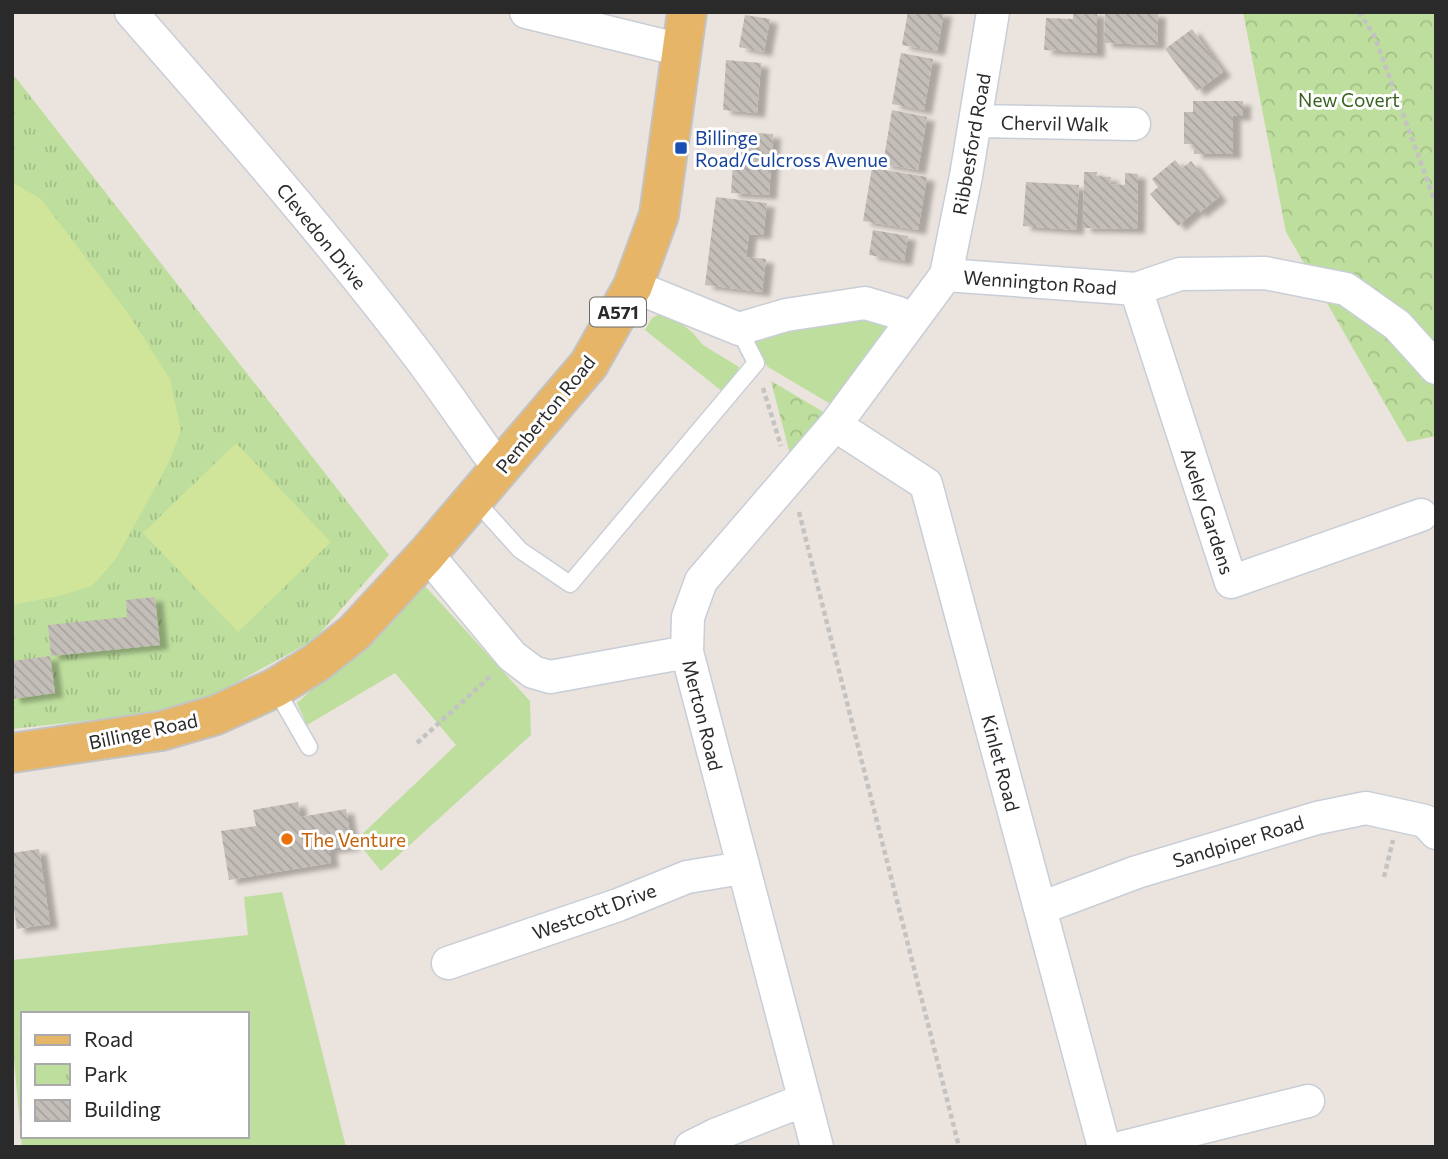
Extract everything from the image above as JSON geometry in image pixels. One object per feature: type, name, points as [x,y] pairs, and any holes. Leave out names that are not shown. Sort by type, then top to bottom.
[{"type":"main road","name":"Pemberton Road","points":[[427,554],[589,364],[633,286],[659,215],[688,12]]},
{"type":"main road","name":"Billinge Road","points":[[12,753],[161,731],[216,715],[275,688],[316,663],[354,634],[427,554]]},
{"type":"street","name":"Clevedon Drive","points":[[131,12],[233,129],[420,358],[500,470]]},
{"type":"street","points":[[526,12],[681,50]]},
{"type":"street","name":"Ribbesford Road","points":[[946,275],[976,121],[993,12]]},
{"type":"street","name":"Chervil Walk","points":[[976,121],[1134,124]]},
{"type":"street","name":"Wennington Road","points":[[946,275],[1136,289],[1180,274],[1265,273],[1346,289],[1397,325],[1436,368]]},
{"type":"street","name":"Merton Road","points":[[817,1147],[687,652],[688,617],[701,581],[835,425],[946,275]]},
{"type":"street","points":[[633,286],[739,329],[786,315],[865,303],[899,313]]},
{"type":"street","name":"Aveley Gardens","points":[[1136,289],[1231,582],[1421,514]]},
{"type":"street","name":"Kinlet Road","points":[[835,425],[926,484],[1104,1147]]},
{"type":"street","points":[[427,554],[512,656],[533,672],[550,677],[687,652]]},
{"type":"street","name":"Sandpiper Road","points":[[1041,908],[1137,872],[1317,818],[1366,808],[1425,821],[1436,833]]},
{"type":"street","name":"Westcott Drive","points":[[448,963],[618,905],[687,877],[742,868]]},
{"type":"street","points":[[691,1147],[804,1101]]},
{"type":"street","points":[[1124,1147],[1308,1101]]},
{"type":"lane","points":[[474,499],[520,550],[570,584],[756,363],[739,329]]},
{"type":"lane","points":[[275,688],[309,747]]},
{"type":"path","points":[[1359,12],[1374,35],[1436,204]]},
{"type":"path","points":[[756,363],[791,479],[959,1147]]},
{"type":"path","points":[[418,743],[512,656]]},
{"type":"path","points":[[1384,877],[1399,816]]},
{"type":"green space","name":"New Covert","points":[[1243,12],[1436,12],[1436,436],[1407,442],[1286,232]]},
{"type":"green space","points":[[12,77],[16,78],[389,555],[314,640],[217,693],[172,711],[12,729]]},
{"type":"green space","points":[[12,182],[41,199],[128,313],[170,379],[181,431],[168,464],[116,559],[92,586],[59,596],[12,605]]},
{"type":"green space","points":[[863,310],[906,330],[834,406],[768,367],[739,329]]},
{"type":"green space","points":[[658,315],[675,319],[703,345],[739,367],[723,392],[645,330],[652,318]]},
{"type":"green space","points":[[771,381],[827,414],[791,458]]},
{"type":"green space","points":[[236,443],[331,542],[238,632],[143,533]]},
{"type":"green space","points":[[425,586],[530,701],[531,735],[381,871],[356,840],[456,745],[395,673],[307,725],[297,703]]},
{"type":"green space","points":[[282,892],[346,1147],[22,1147],[21,1138],[248,1138],[248,1012],[21,1012],[21,1032],[12,1033],[12,960],[248,935],[244,897]]},
{"type":"green space","points":[[21,1032],[21,1093],[17,1093],[12,1033]]},
{"type":"green space","points":[[17,1093],[21,1093],[21,1136]]},
{"type":"building","points":[[908,12],[944,12],[937,51],[902,45]]},
{"type":"building","points":[[1073,12],[1097,12],[1097,53],[1044,50],[1046,18],[1073,19]]},
{"type":"building","points":[[1105,12],[1158,13],[1157,45],[1104,43]]},
{"type":"building","points":[[745,15],[770,19],[764,52],[739,47]]},
{"type":"building","points":[[1192,29],[1223,72],[1197,91],[1165,49]]},
{"type":"building","points":[[901,53],[933,59],[924,110],[892,104]]},
{"type":"building","points":[[726,60],[761,63],[757,113],[723,110]]},
{"type":"building","points":[[1193,101],[1243,101],[1243,116],[1233,116],[1233,154],[1194,154],[1194,144],[1184,144],[1184,112],[1193,112]]},
{"type":"building","points":[[892,110],[927,117],[918,170],[883,164]]},
{"type":"building","points":[[735,132],[773,134],[769,195],[731,193]]},
{"type":"building","points":[[1175,160],[1182,168],[1191,161],[1219,197],[1199,213],[1196,210],[1178,226],[1150,194],[1158,187],[1152,179]]},
{"type":"building","points":[[872,168],[927,177],[918,230],[863,221]]},
{"type":"building","points":[[1084,172],[1097,172],[1096,176],[1111,177],[1110,184],[1125,185],[1125,173],[1138,174],[1137,229],[1083,228]]},
{"type":"building","points":[[1026,182],[1079,185],[1076,230],[1023,226]]},
{"type":"building","points":[[716,197],[767,203],[763,235],[749,234],[746,257],[766,259],[762,292],[705,285]]},
{"type":"building","points":[[873,230],[908,236],[904,261],[869,255]]},
{"type":"building","points":[[155,597],[160,645],[51,656],[48,625],[127,617],[126,600]]},
{"type":"building","points":[[50,656],[55,693],[12,699],[12,661]]},
{"type":"building","name":"The Venture","points":[[298,802],[300,817],[346,809],[352,846],[329,849],[331,863],[229,880],[221,831],[256,826],[253,810]]},
{"type":"building","points":[[39,849],[50,924],[17,929],[12,897],[12,853]]},
{"type":"place","name":"Billinge Road/Culcross Avenue","points":[[681,148]]},
{"type":"place","name":"The Venture","points":[[287,839]]}]
